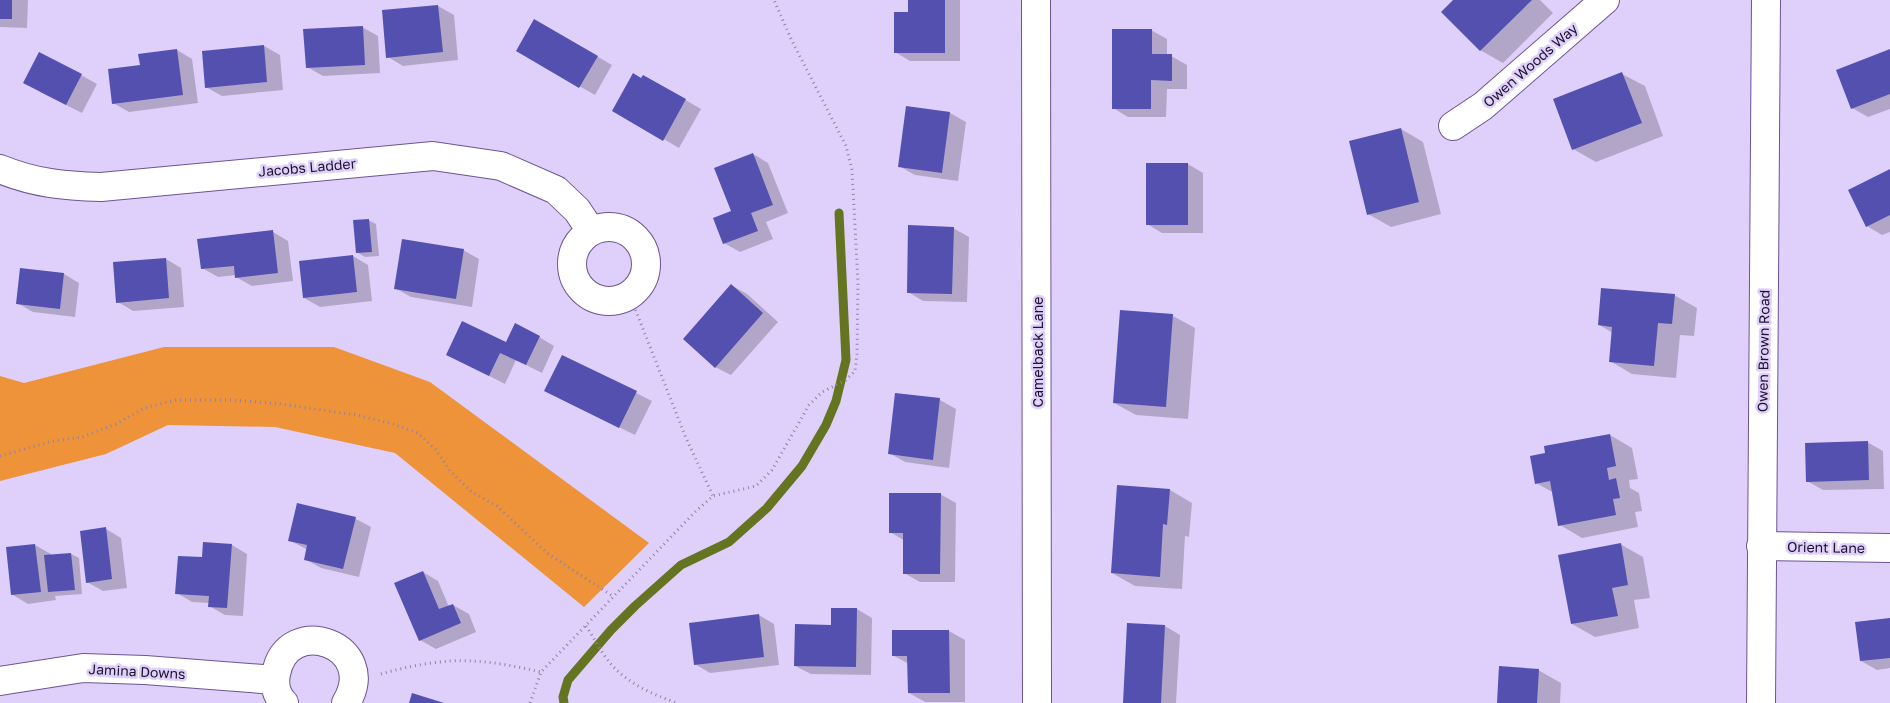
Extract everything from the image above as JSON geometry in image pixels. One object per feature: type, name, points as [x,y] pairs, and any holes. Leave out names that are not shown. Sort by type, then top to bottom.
[{"type":"street","name":"Camelback Lane","points":[[1036,0],[1037,703]]},
{"type":"street","name":"Owen Woods Way","points":[[1452,126],[1483,106],[1605,0]]},
{"type":"street","name":"Owen Brown Road","points":[[1761,703],[1766,0]]},
{"type":"street","name":"Jacobs Ladder","points":[[0,168],[28,179],[63,186],[101,187],[433,156],[501,166],[556,190],[577,210],[591,231]]},
{"type":"street","points":[[607,226],[619,228],[634,236],[642,245],[646,254],[647,266],[639,288],[630,296],[618,301],[602,302],[591,298],[583,292],[576,281],[572,268],[574,252],[579,242],[591,231],[607,226]]},
{"type":"street","name":"Orient Lane","points":[[1761,546],[1890,548]]},
{"type":"street","name":"Jamina Downs","points":[[0,680],[83,668],[145,670],[279,691],[277,665],[285,652],[305,641],[321,640],[336,646],[345,654],[352,666],[350,692]]},
{"type":"path","points":[[530,703],[541,672],[712,496],[756,486],[772,470],[809,405],[822,392],[846,380],[855,370],[858,283],[852,170],[846,146],[792,41],[774,0]]},
{"type":"path","points":[[630,296],[686,438],[712,496]]},
{"type":"path","points":[[0,456],[53,441],[82,437],[116,424],[144,408],[176,400],[233,400],[280,404],[357,415],[394,424],[418,433],[436,450],[450,471],[472,492],[497,506],[547,553],[614,597]]},
{"type":"path","points":[[586,626],[610,662],[628,680],[650,693],[677,703]]},
{"type":"path","points":[[350,692],[386,673],[432,664],[471,660],[506,664],[541,672]]},
{"type":"shaded area","points":[[164,347],[334,347],[430,382],[649,543],[584,607],[395,453],[275,427],[168,425],[106,454],[0,481],[0,376],[24,383]]},
{"type":"building","points":[[0,0],[12,0],[12,19],[0,19]]},
{"type":"building","points":[[908,0],[945,0],[945,53],[894,53],[894,12],[908,12]]},
{"type":"building","points":[[1453,0],[1532,0],[1480,51],[1441,12]]},
{"type":"building","points":[[438,5],[443,52],[386,58],[382,10]]},
{"type":"building","points":[[534,19],[598,56],[579,88],[516,51]]},
{"type":"building","points":[[363,26],[365,65],[306,68],[303,29]]},
{"type":"building","points":[[1112,29],[1152,29],[1152,54],[1172,54],[1172,81],[1151,80],[1151,109],[1112,109]]},
{"type":"building","points":[[264,45],[267,82],[205,88],[202,51]]},
{"type":"building","points":[[177,49],[183,95],[112,104],[108,69],[140,65],[138,54]]},
{"type":"building","points":[[1890,49],[1890,94],[1851,109],[1836,70]]},
{"type":"building","points":[[39,52],[82,74],[66,105],[23,83]]},
{"type":"building","points":[[1622,72],[1642,123],[1572,150],[1553,99]]},
{"type":"building","points":[[633,73],[641,78],[643,75],[686,99],[663,141],[612,111]]},
{"type":"building","points":[[906,106],[950,112],[942,173],[898,167]]},
{"type":"building","points":[[1401,128],[1419,202],[1367,215],[1349,141]]},
{"type":"building","points":[[753,153],[773,205],[751,213],[758,231],[723,244],[713,218],[731,211],[714,168]]},
{"type":"building","points":[[1146,163],[1188,163],[1188,225],[1146,225]]},
{"type":"building","points":[[1890,169],[1890,215],[1866,227],[1848,190]]},
{"type":"building","points":[[369,219],[372,252],[356,253],[353,220]]},
{"type":"building","points":[[908,225],[954,227],[952,294],[907,293]]},
{"type":"building","points":[[273,230],[278,273],[235,278],[234,266],[201,269],[197,239]]},
{"type":"building","points":[[402,239],[464,249],[456,299],[394,289]]},
{"type":"building","points":[[353,255],[357,292],[303,298],[299,261]]},
{"type":"building","points":[[166,258],[169,298],[116,303],[113,262]]},
{"type":"building","points":[[20,268],[64,273],[60,309],[16,304]]},
{"type":"building","points":[[731,284],[763,313],[715,368],[683,339]]},
{"type":"building","points":[[1601,288],[1675,294],[1672,324],[1658,323],[1654,366],[1609,362],[1612,327],[1598,325]]},
{"type":"building","points":[[1120,310],[1173,314],[1166,407],[1113,403]]},
{"type":"building","points":[[462,321],[506,342],[515,323],[540,336],[526,365],[500,353],[489,376],[446,355]]},
{"type":"building","points":[[562,355],[637,391],[619,428],[544,391]]},
{"type":"building","points":[[895,393],[940,398],[933,460],[888,454]]},
{"type":"building","points":[[1610,434],[1616,466],[1607,468],[1609,480],[1616,478],[1620,498],[1613,499],[1616,515],[1558,526],[1550,481],[1535,484],[1530,456],[1545,453],[1544,446]]},
{"type":"building","points":[[1868,441],[1869,480],[1806,482],[1805,443]]},
{"type":"building","points":[[1117,485],[1170,489],[1167,525],[1163,524],[1160,577],[1111,573]]},
{"type":"building","points":[[889,493],[941,493],[940,574],[903,574],[903,533],[889,533]]},
{"type":"building","points":[[297,503],[356,517],[343,569],[304,560],[307,545],[288,541]]},
{"type":"building","points":[[106,527],[112,579],[86,583],[80,531]]},
{"type":"building","points":[[203,542],[232,544],[227,608],[208,607],[209,596],[175,594],[178,556],[202,557]]},
{"type":"building","points":[[1621,543],[1628,585],[1612,588],[1618,616],[1571,624],[1558,555]]},
{"type":"building","points":[[35,544],[41,592],[11,595],[6,547]]},
{"type":"building","points":[[71,553],[75,590],[48,592],[44,555]]},
{"type":"building","points":[[423,571],[439,609],[453,604],[461,623],[419,641],[394,583]]},
{"type":"building","points":[[831,608],[857,608],[856,667],[794,666],[795,624],[831,625]]},
{"type":"building","points":[[759,614],[764,657],[694,665],[689,623]]},
{"type":"building","points":[[1890,618],[1890,658],[1860,661],[1855,622]]},
{"type":"building","points":[[1127,623],[1165,625],[1161,703],[1123,703]]},
{"type":"building","points":[[892,630],[949,630],[950,693],[908,693],[907,656],[892,656]]},
{"type":"building","points":[[1499,666],[1539,669],[1537,703],[1497,703]]},
{"type":"building","points":[[412,693],[444,703],[409,703]]},
{"type":"waterway","points":[[564,703],[563,697],[568,680],[611,630],[681,565],[729,542],[767,508],[802,466],[826,425],[836,401],[846,360],[839,213]]}]
